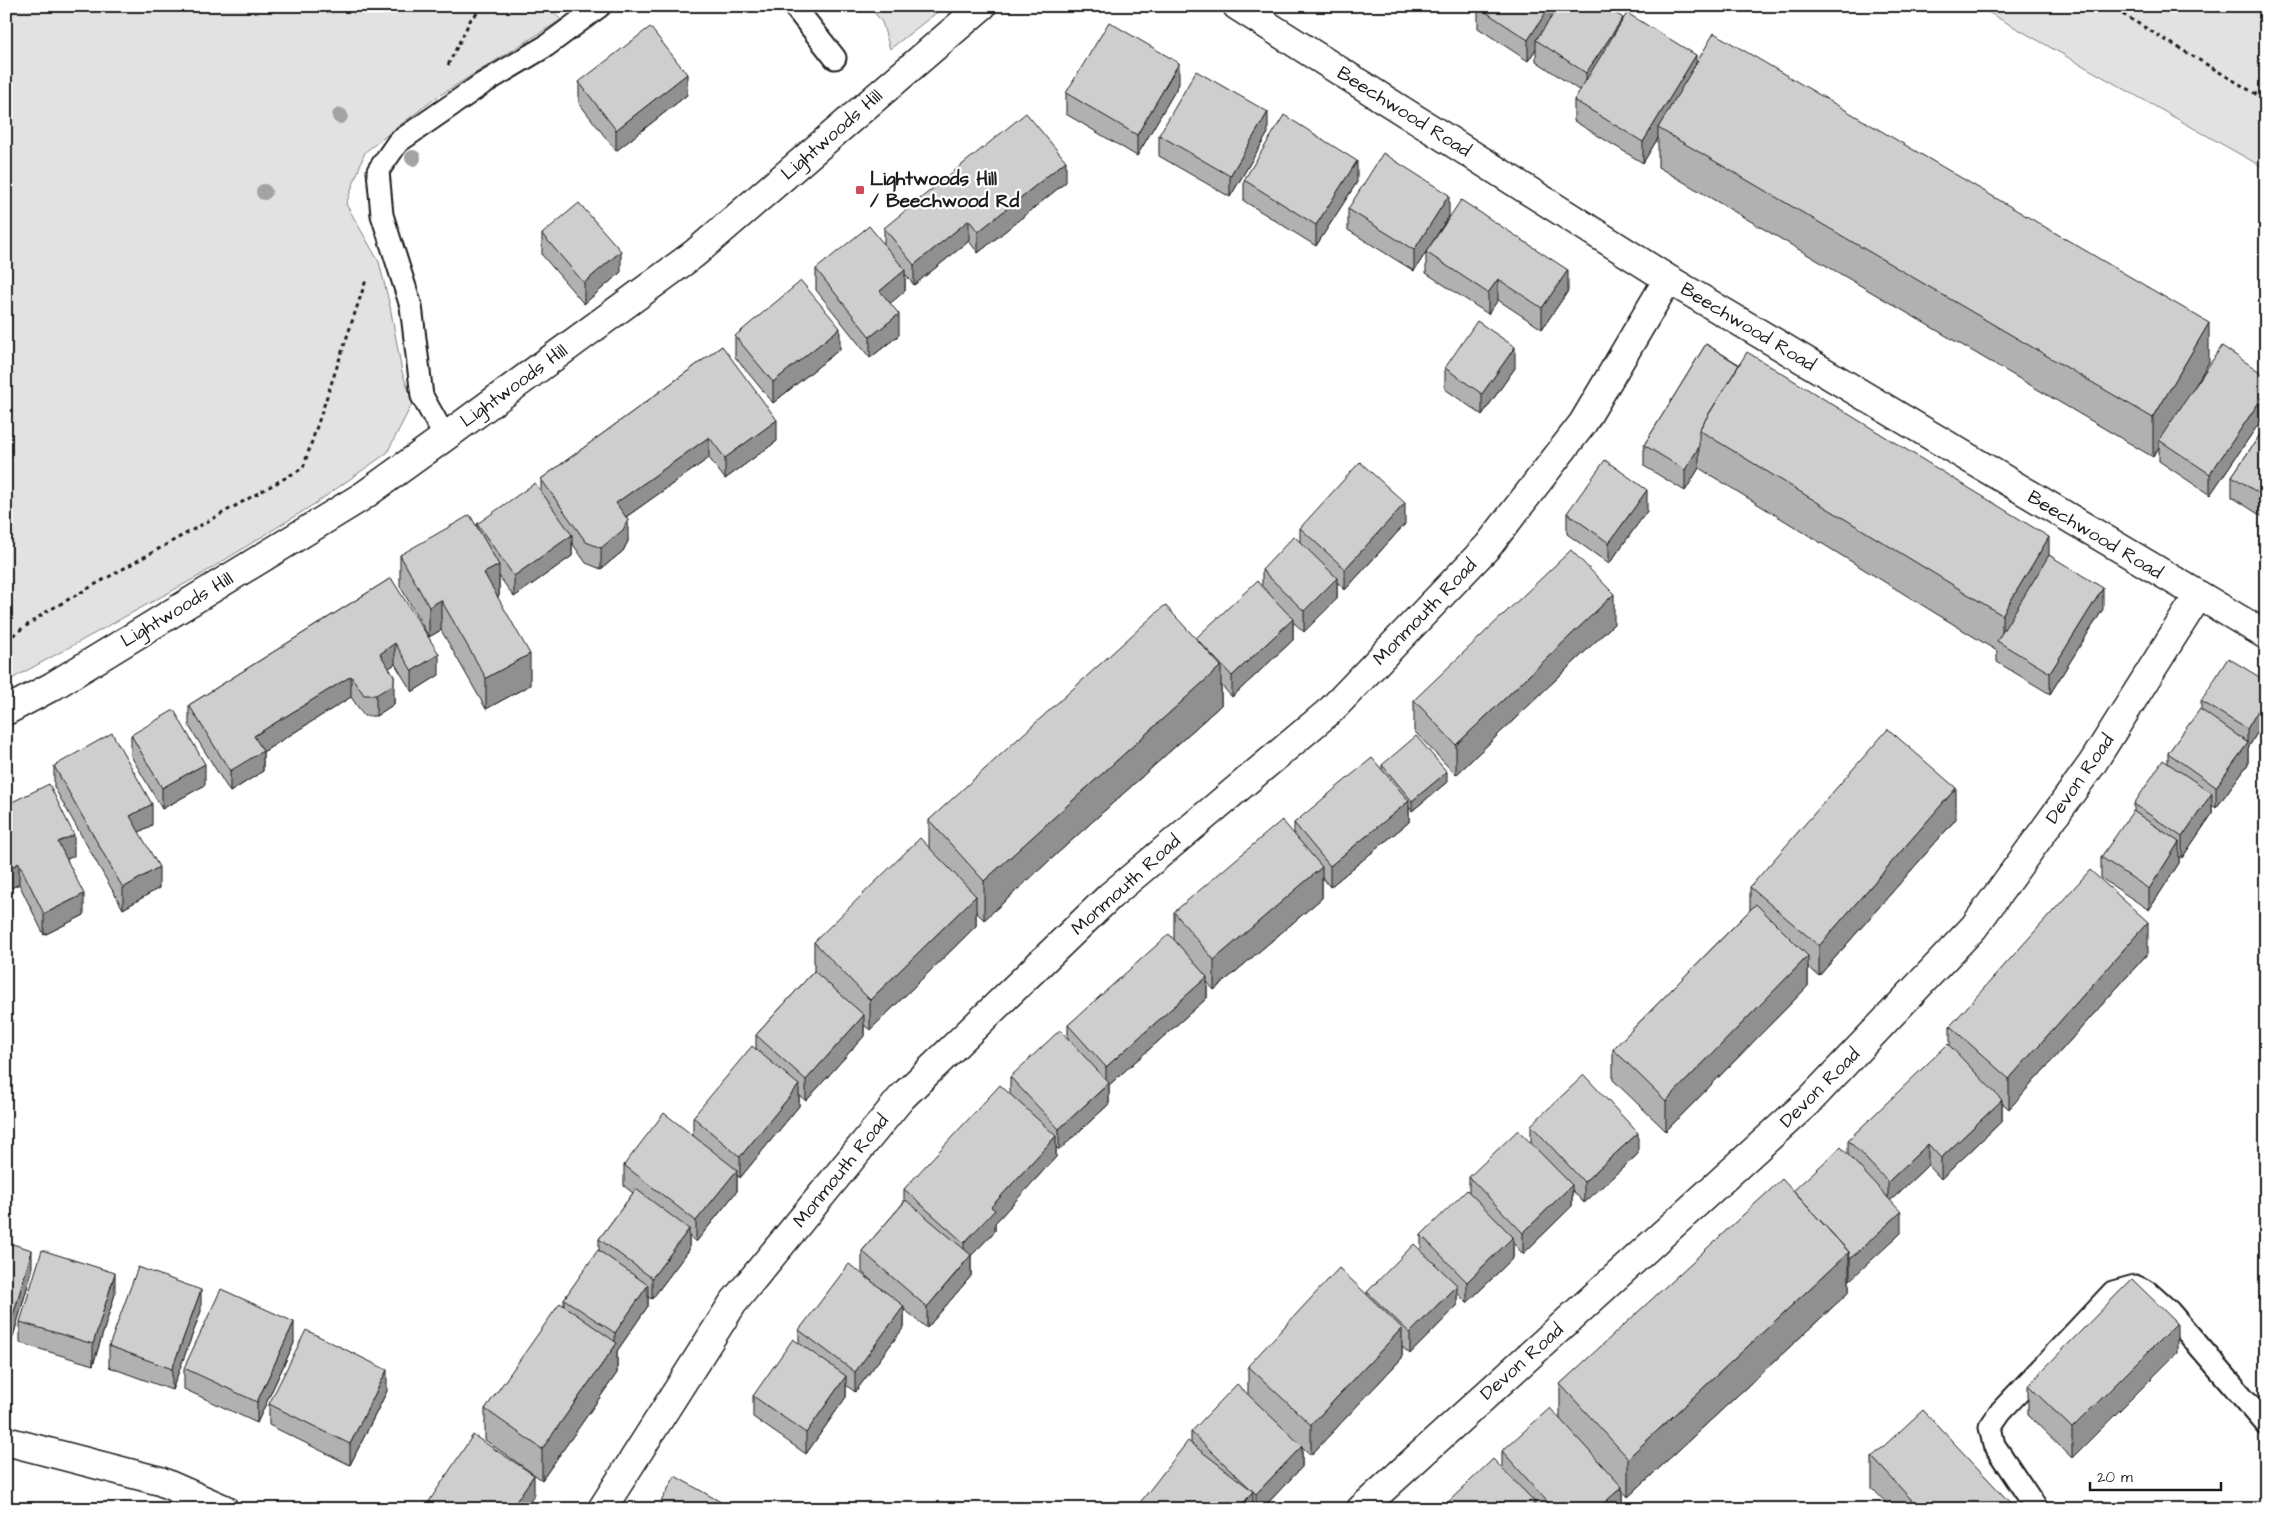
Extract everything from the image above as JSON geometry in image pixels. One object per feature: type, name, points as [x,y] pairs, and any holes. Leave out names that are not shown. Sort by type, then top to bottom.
[{"type":"street","name":"Lightwoods Hill","points":[[6,711],[53,686],[363,496],[445,437],[694,254],[982,6]]},
{"type":"street","name":"Beechwood Road","points":[[1237,6],[1668,279],[2266,635]]},
{"type":"street","name":"Monmouth Road","points":[[602,1509],[733,1303],[902,1097],[1110,896],[1332,709],[1488,546],[1583,423],[1668,279]]},
{"type":"street","name":"Devon Road","points":[[1361,1509],[1810,1100],[1974,928],[2092,764],[2198,596]]},
{"type":"street","points":[[6,1442],[160,1481],[224,1509]]},
{"type":"lane","points":[[445,437],[422,396],[410,306],[382,215],[378,171],[398,142],[482,84],[546,46],[600,6]]},
{"type":"lane","points":[[794,6],[835,58]]},
{"type":"lane","points":[[2037,1509],[1994,1445],[1990,1427],[2002,1411],[2113,1292],[2135,1286],[2148,1292],[2170,1311],[2266,1424]]},
{"type":"path","points":[[2109,6],[2266,100]]},
{"type":"path","points":[[6,640],[46,612],[303,468],[370,268],[395,254]]},
{"type":"shaded area","points":[[6,6],[548,6],[561,20],[437,97],[365,152],[346,204],[379,262],[390,306],[402,372],[413,402],[387,453],[316,503],[199,576],[6,682]]},
{"type":"shaded area","points":[[869,6],[945,6],[890,49],[882,22]]},
{"type":"shaded area","points":[[1977,6],[2266,6],[2266,169]]},
{"type":"building","points":[[1479,6],[1550,6],[1528,40]]},
{"type":"building","points":[[1559,6],[1605,6],[1623,18],[1586,73],[1536,40]]},
{"type":"building","points":[[1627,13],[1696,55],[1643,142],[1574,100]]},
{"type":"building","points":[[1109,22],[1179,63],[1137,135],[1066,93]]},
{"type":"building","points":[[650,27],[687,74],[616,130],[579,82]]},
{"type":"building","points":[[1714,33],[2209,323],[2153,418],[1658,128]]},
{"type":"building","points":[[1196,71],[1268,112],[1230,176],[1159,135]]},
{"type":"building","points":[[1026,113],[1066,161],[978,232],[969,220],[914,265],[884,228]]},
{"type":"building","points":[[1284,115],[1357,161],[1316,225],[1244,180]]},
{"type":"building","points":[[1383,153],[1449,195],[1414,250],[1348,209]]},
{"type":"building","points":[[1461,200],[1568,270],[1542,308],[1498,279],[1488,293],[1426,252]]},
{"type":"building","points":[[579,203],[621,251],[584,283],[542,234]]},
{"type":"building","points":[[869,226],[905,270],[880,291],[899,314],[870,337],[816,269]]},
{"type":"building","points":[[801,281],[840,328],[773,382],[735,336]]},
{"type":"building","points":[[1477,321],[1515,347],[1482,394],[1445,368]]},
{"type":"building","points":[[1706,344],[1739,365],[1699,430],[1699,447],[1685,470],[1644,445]]},
{"type":"building","points":[[722,346],[777,420],[725,458],[709,437],[616,503],[628,520],[623,530],[601,548],[586,542],[541,479]]},
{"type":"building","points":[[2222,346],[2266,376],[2266,392],[2210,474],[2159,440]]},
{"type":"building","points":[[1747,352],[2049,537],[2002,615],[1699,430]]},
{"type":"building","points":[[2266,426],[2266,498],[2232,476]]},
{"type":"building","points":[[1605,460],[1647,490],[1609,543],[1567,513]]},
{"type":"building","points":[[1360,462],[1405,503],[1345,569],[1300,528]]},
{"type":"building","points":[[535,483],[572,535],[514,576],[477,524]]},
{"type":"building","points":[[470,515],[499,565],[484,573],[530,654],[486,678],[441,600],[429,607],[400,555]]},
{"type":"building","points":[[1294,536],[1337,578],[1304,611],[1262,570]]},
{"type":"building","points":[[1571,550],[1614,594],[1456,745],[1414,700]]},
{"type":"building","points":[[2049,555],[2103,588],[2050,673],[1997,641]]},
{"type":"building","points":[[391,578],[439,654],[412,671],[395,643],[380,654],[394,676],[394,684],[376,695],[364,695],[351,676],[254,736],[263,751],[230,771],[189,705]]},
{"type":"building","points":[[1257,581],[1293,619],[1232,676],[1196,638]]},
{"type":"building","points":[[1165,605],[1221,666],[984,881],[929,820]]},
{"type":"building","points":[[2228,658],[2266,681],[2266,697],[2247,729],[2201,701]]},
{"type":"building","points":[[2200,709],[2248,743],[2216,787],[2168,753]]},
{"type":"building","points":[[174,710],[205,764],[162,788],[131,735]]},
{"type":"building","points":[[1888,729],[1956,788],[1819,946],[1750,887]]},
{"type":"building","points":[[112,733],[152,804],[130,816],[159,867],[123,888],[54,766]]},
{"type":"building","points":[[1416,736],[1447,772],[1412,801],[1382,765]]},
{"type":"building","points":[[1372,758],[1409,801],[1330,866],[1294,823]]},
{"type":"building","points":[[2163,760],[2212,793],[2182,837],[2134,804]]},
{"type":"building","points":[[49,784],[74,835],[58,842],[84,894],[44,914],[19,863],[6,870],[6,805]]},
{"type":"building","points":[[2133,811],[2179,842],[2149,889],[2101,857]]},
{"type":"building","points":[[1282,820],[1322,867],[1214,960],[1174,912]]},
{"type":"building","points":[[920,838],[976,896],[870,1000],[814,942]]},
{"type":"building","points":[[2090,870],[2148,922],[2009,1079],[1950,1026]]},
{"type":"building","points":[[1756,904],[1808,956],[1666,1101],[1613,1049]]},
{"type":"building","points":[[1169,934],[1207,977],[1106,1067],[1068,1025]]},
{"type":"building","points":[[814,971],[864,1015],[806,1080],[756,1035]]},
{"type":"building","points":[[1060,1030],[1109,1083],[1059,1129],[1010,1077]]},
{"type":"building","points":[[1948,1044],[2002,1100],[1941,1158],[1928,1144],[1888,1182],[1848,1140]]},
{"type":"building","points":[[752,1046],[799,1085],[740,1157],[693,1117]]},
{"type":"building","points":[[1584,1075],[1638,1133],[1584,1182],[1531,1125]]},
{"type":"building","points":[[1000,1085],[1056,1136],[991,1207],[995,1210],[964,1243],[904,1189]]},
{"type":"building","points":[[664,1113],[737,1170],[696,1221],[624,1165]]},
{"type":"building","points":[[1518,1130],[1572,1185],[1523,1233],[1469,1177]]},
{"type":"building","points":[[1841,1147],[1901,1212],[1850,1259],[1849,1252],[1793,1191]]},
{"type":"building","points":[[1782,1179],[1849,1252],[1628,1458],[1560,1384]]},
{"type":"building","points":[[636,1189],[689,1229],[652,1278],[599,1239]]},
{"type":"building","points":[[1467,1190],[1513,1237],[1467,1282],[1421,1235]]},
{"type":"building","points":[[906,1200],[971,1255],[927,1307],[862,1251]]},
{"type":"building","points":[[6,1242],[32,1250],[10,1326],[6,1325]]},
{"type":"building","points":[[1414,1244],[1457,1285],[1410,1333],[1367,1292]]},
{"type":"building","points":[[42,1250],[115,1273],[93,1344],[20,1322]]},
{"type":"building","points":[[598,1250],[648,1285],[615,1333],[564,1299]]},
{"type":"building","points":[[849,1264],[904,1306],[855,1372],[799,1330]]},
{"type":"building","points":[[138,1267],[201,1290],[172,1369],[109,1346]]},
{"type":"building","points":[[1339,1268],[1402,1328],[1311,1425],[1248,1366]]},
{"type":"building","points":[[2132,1279],[2177,1323],[2072,1428],[2028,1385]]},
{"type":"building","points":[[221,1289],[294,1322],[257,1402],[184,1368]]},
{"type":"building","points":[[560,1303],[617,1343],[542,1449],[485,1409]]},
{"type":"building","points":[[306,1330],[387,1370],[350,1444],[269,1404]]},
{"type":"building","points":[[793,1339],[846,1376],[806,1433],[753,1396]]},
{"type":"building","points":[[1237,1384],[1302,1446],[1256,1494],[1191,1432]]},
{"type":"building","points":[[1550,1408],[1622,1487],[1597,1509],[1554,1509],[1502,1451]]},
{"type":"building","points":[[1923,1410],[2016,1509],[1920,1509],[1872,1457]]},
{"type":"building","points":[[473,1435],[534,1475],[511,1509],[424,1509]]},
{"type":"building","points":[[1188,1441],[1253,1491],[1239,1509],[1135,1509]]},
{"type":"building","points":[[1493,1459],[1535,1502],[1529,1509],[1448,1509],[1445,1505]]},
{"type":"building","points":[[675,1476],[733,1509],[657,1509]]},
{"type":"building","points":[[6,1502],[39,1509],[6,1509]]},
{"type":"place","name":"Lightwoods Hill / Beechwood Rd","points":[[860,190]]}]
